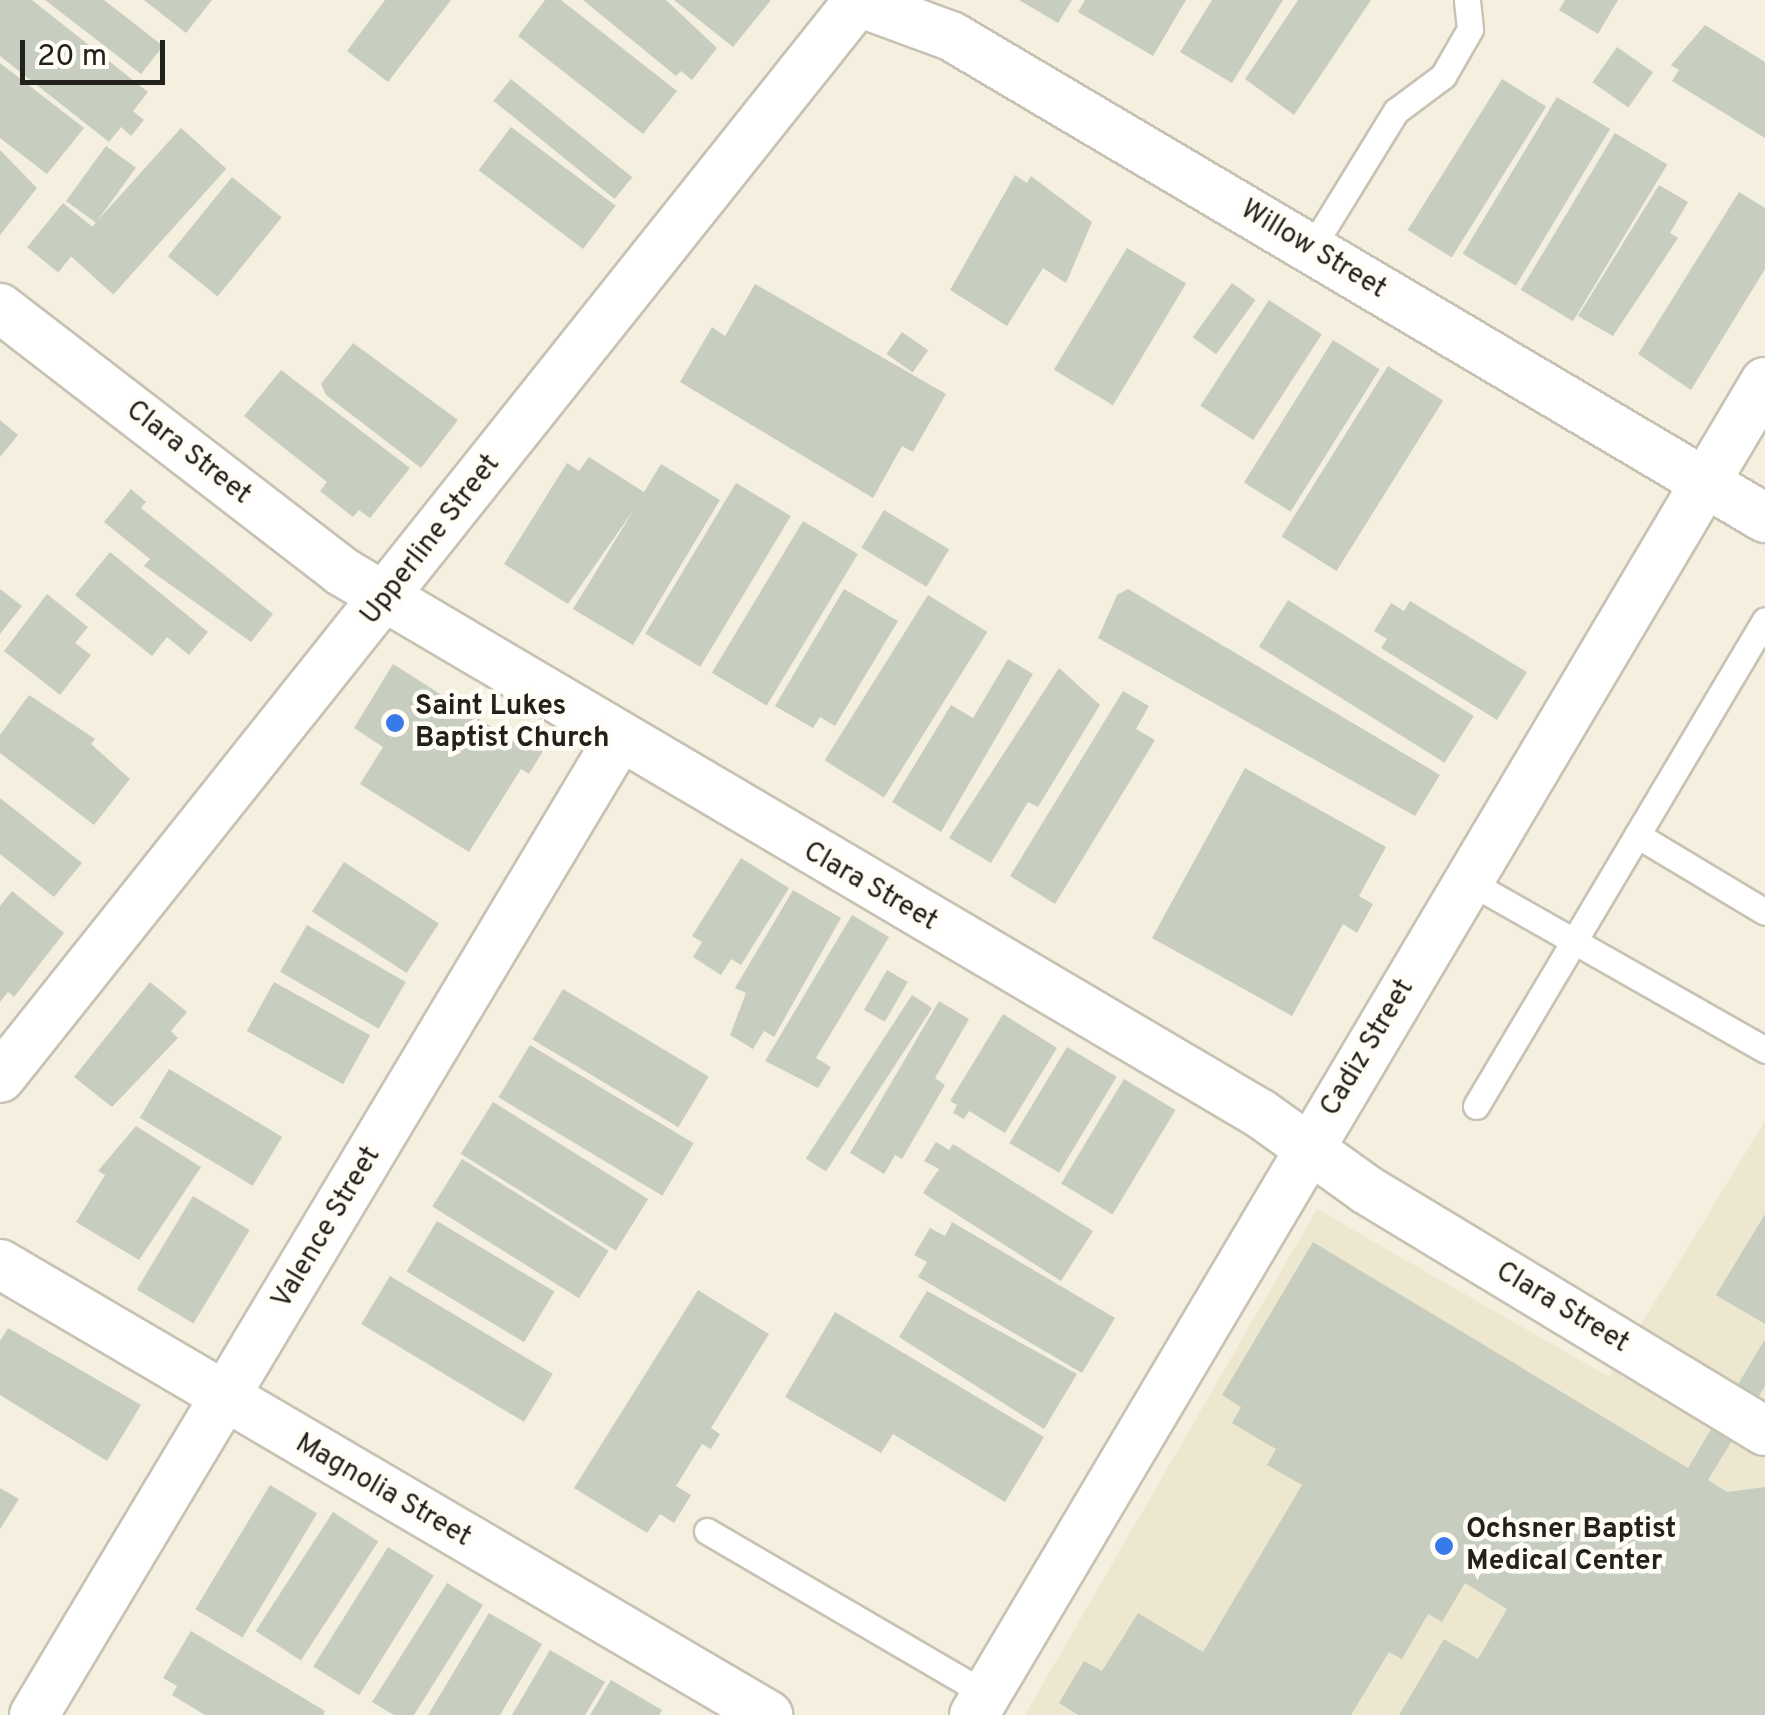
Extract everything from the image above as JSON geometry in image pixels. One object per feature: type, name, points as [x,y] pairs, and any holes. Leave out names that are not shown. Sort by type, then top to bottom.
[{"type":"street","name":"Willow Street","points":[[856,1],[952,36],[1765,518]]},
{"type":"street","name":"Upperline Street","points":[[0,1078],[856,1]]},
{"type":"street","name":"Clara Street","points":[[0,308],[341,571],[618,740],[1309,1149],[1765,1431]]},
{"type":"street","name":"Cadiz Street","points":[[980,1704],[1765,382]]},
{"type":"street","name":"Valence Street","points":[[34,1715],[618,740]]},
{"type":"street","name":"Magnolia Street","points":[[0,1264],[768,1715]]},
{"type":"lane","points":[[1312,250],[1396,111],[1442,76],[1470,28],[1468,0]]},
{"type":"lane","points":[[1476,1106],[1765,620]]},
{"type":"lane","points":[[1637,835],[1765,912]]},
{"type":"lane","points":[[1468,881],[1765,1050]]},
{"type":"lane","points":[[707,1531],[980,1704]]},
{"type":"shaded area","name":"Ochsner Baptist Medical Center","points":[[1765,1121],[1765,1715],[1025,1715],[1317,1209],[1609,1377]]},
{"type":"building","points":[[0,0],[32,0],[148,92],[133,111],[144,120],[131,136],[121,127],[109,142],[0,56]]},
{"type":"building","points":[[45,0],[104,0],[163,46],[141,74]]},
{"type":"building","points":[[144,0],[212,0],[186,33]]},
{"type":"building","points":[[385,0],[451,0],[388,82],[347,51]]},
{"type":"building","points":[[545,0],[561,0],[677,91],[643,134],[518,36]]},
{"type":"building","points":[[583,0],[666,0],[717,48],[692,80],[681,71],[676,76]]},
{"type":"building","points":[[674,0],[771,0],[733,47]]},
{"type":"building","points":[[1019,0],[1072,0],[1058,23]]},
{"type":"building","points":[[1085,0],[1186,0],[1153,56],[1078,12]]},
{"type":"building","points":[[1212,0],[1283,0],[1232,83],[1180,52]]},
{"type":"building","points":[[1298,0],[1371,0],[1294,115],[1245,79]]},
{"type":"building","points":[[1565,0],[1618,0],[1598,34],[1559,10]]},
{"type":"building","points":[[1705,25],[1765,62],[1765,138],[1672,81],[1679,70],[1671,65]]},
{"type":"building","points":[[1617,47],[1653,72],[1628,107],[1592,82]]},
{"type":"building","points":[[0,63],[84,128],[47,174],[0,138]]},
{"type":"building","points":[[511,79],[632,177],[615,199],[493,101]]},
{"type":"building","points":[[1502,79],[1546,107],[1452,258],[1408,230]]},
{"type":"building","points":[[1557,97],[1610,129],[1516,286],[1463,254]]},
{"type":"building","points":[[511,127],[616,206],[583,249],[479,170]]},
{"type":"building","points":[[181,128],[226,169],[113,294],[68,254]]},
{"type":"building","points":[[1615,133],[1667,164],[1573,321],[1521,290]]},
{"type":"building","points":[[106,146],[136,168],[96,223],[66,201]]},
{"type":"building","points":[[0,150],[37,188],[0,235]]},
{"type":"building","points":[[1015,175],[1027,183],[1031,176],[1092,222],[1066,283],[1043,268],[1007,326],[950,290]]},
{"type":"building","points":[[232,177],[282,217],[218,297],[168,256]]},
{"type":"building","points":[[1659,185],[1688,202],[1670,233],[1678,238],[1613,336],[1578,316]]},
{"type":"building","points":[[1739,192],[1765,208],[1765,269],[1691,390],[1638,354]]},
{"type":"building","points":[[63,203],[94,228],[58,272],[27,247]]},
{"type":"building","points":[[1127,248],[1186,284],[1113,405],[1054,370]]},
{"type":"building","points":[[1232,283],[1255,300],[1216,354],[1193,337]]},
{"type":"building","points":[[755,284],[946,394],[913,452],[902,446],[873,498],[680,382],[712,327],[725,336]]},
{"type":"building","points":[[1269,300],[1322,334],[1253,440],[1200,406]]},
{"type":"building","points":[[902,332],[928,350],[913,372],[887,354]]},
{"type":"building","points":[[1333,340],[1380,369],[1291,512],[1244,482]]},
{"type":"building","points":[[353,343],[458,420],[421,468],[326,395],[321,384]]},
{"type":"building","points":[[1388,366],[1443,400],[1337,571],[1281,536]]},
{"type":"building","points":[[281,370],[410,468],[370,518],[359,510],[353,517],[320,491],[327,482],[244,416]]},
{"type":"building","points":[[0,420],[18,435],[0,457]]},
{"type":"building","points":[[589,457],[644,492],[661,464],[720,500],[633,645],[573,609],[635,508],[568,604],[504,564],[567,463],[579,471]]},
{"type":"building","points":[[736,483],[791,516],[700,667],[645,634]]},
{"type":"building","points":[[131,489],[146,502],[141,508],[273,614],[251,642],[144,566],[150,559],[104,522]]},
{"type":"building","points":[[884,510],[949,549],[926,587],[861,548]]},
{"type":"building","points":[[803,521],[858,554],[767,706],[712,673]]},
{"type":"building","points":[[110,552],[208,632],[189,655],[167,637],[152,656],[75,595]]},
{"type":"building","points":[[0,589],[22,606],[0,634]]},
{"type":"building","points":[[844,589],[898,621],[835,726],[820,717],[813,728],[775,706]]},
{"type":"building","points":[[1128,589],[1440,775],[1415,816],[1098,638],[1117,595]]},
{"type":"building","points":[[47,594],[88,627],[75,643],[91,655],[60,695],[4,651]]},
{"type":"building","points":[[928,595],[987,632],[884,797],[825,760]]},
{"type":"building","points":[[1288,600],[1474,716],[1445,763],[1259,647]]},
{"type":"building","points":[[1410,601],[1527,672],[1497,720],[1381,648],[1387,639],[1374,631],[1391,603],[1404,611]]},
{"type":"building","points":[[1008,659],[1033,674],[941,832],[892,802],[951,705],[973,718]]},
{"type":"building","points":[[393,664],[517,743],[521,737],[543,751],[529,774],[521,769],[469,852],[360,784],[383,747],[354,728]]},
{"type":"building","points":[[1059,668],[1100,705],[1038,807],[1028,802],[991,863],[949,838]]},
{"type":"building","points":[[1123,691],[1149,706],[1136,729],[1155,740],[1055,904],[1010,876]]},
{"type":"building","points":[[29,695],[95,739],[91,744],[130,779],[94,825],[0,753],[0,735]]},
{"type":"building","points":[[1245,768],[1386,847],[1359,896],[1373,904],[1357,933],[1343,924],[1292,1016],[1152,938]]},
{"type":"building","points":[[0,798],[82,863],[54,897],[0,854]]},
{"type":"building","points":[[741,858],[789,888],[741,965],[731,959],[721,975],[693,957],[702,942],[692,936]]},
{"type":"building","points":[[344,862],[439,924],[407,973],[312,911]]},
{"type":"building","points":[[793,890],[841,918],[774,1037],[764,1031],[753,1049],[730,1035],[746,993],[735,988]]},
{"type":"building","points":[[12,891],[64,933],[14,997],[8,992],[0,1002],[0,906]]},
{"type":"building","points":[[852,915],[889,937],[816,1058],[831,1067],[818,1088],[765,1061]]},
{"type":"building","points":[[307,925],[406,982],[379,1029],[280,972]]},
{"type":"building","points":[[887,970],[908,982],[885,1022],[864,1010]]},
{"type":"building","points":[[150,982],[187,1012],[171,1031],[178,1038],[112,1107],[74,1077]]},
{"type":"building","points":[[274,982],[370,1035],[343,1084],[247,1031]]},
{"type":"building","points":[[563,989],[709,1077],[678,1127],[533,1040]]},
{"type":"building","points":[[912,995],[932,1008],[826,1172],[806,1159]]},
{"type":"building","points":[[939,1001],[969,1019],[935,1078],[945,1085],[902,1159],[895,1155],[884,1174],[850,1153]]},
{"type":"building","points":[[1003,1014],[1057,1048],[1005,1133],[969,1111],[964,1119],[953,1113],[957,1105],[950,1101]]},
{"type":"building","points":[[530,1045],[694,1143],[662,1196],[499,1097]]},
{"type":"building","points":[[1067,1047],[1117,1077],[1059,1173],[1009,1143]]},
{"type":"building","points":[[169,1069],[282,1137],[253,1186],[140,1118]]},
{"type":"building","points":[[1124,1079],[1175,1110],[1113,1214],[1061,1184]]},
{"type":"building","points":[[493,1102],[648,1199],[616,1251],[461,1154]]},
{"type":"building","points":[[136,1126],[201,1167],[139,1260],[76,1222],[105,1175],[98,1171]]},
{"type":"building","points":[[936,1142],[949,1150],[953,1144],[1093,1231],[1061,1281],[923,1193],[939,1169],[924,1161]]},
{"type":"building","points":[[462,1159],[609,1251],[579,1298],[432,1206]]},
{"type":"building","points":[[193,1196],[250,1230],[193,1323],[137,1289]]},
{"type":"building","points":[[1765,1214],[1765,1324],[1716,1295]]},
{"type":"building","points":[[437,1221],[554,1292],[524,1342],[407,1272]]},
{"type":"building","points":[[952,1222],[1115,1318],[1082,1373],[918,1277],[927,1262],[914,1255],[930,1228],[945,1236]]},
{"type":"building","name":"Ochsner Baptist Medical Center","points":[[1313,1242],[1688,1468],[1765,1339],[1765,1386],[1708,1480],[1727,1492],[1765,1487],[1765,1715],[1399,1715],[1444,1639],[1478,1659],[1507,1609],[1465,1583],[1442,1622],[1428,1614],[1402,1659],[1389,1652],[1351,1715],[1078,1715],[1059,1703],[1084,1661],[1102,1671],[1138,1613],[1203,1652],[1302,1485],[1267,1465],[1276,1449],[1232,1423],[1241,1407],[1222,1395]]},
{"type":"building","points":[[390,1276],[553,1374],[524,1422],[361,1324]]},
{"type":"building","points":[[698,1290],[769,1334],[711,1428],[720,1434],[711,1449],[702,1444],[676,1486],[691,1495],[674,1523],[660,1514],[647,1533],[574,1488]]},
{"type":"building","points":[[927,1291],[1077,1374],[1044,1429],[899,1337]]},
{"type":"building","points":[[835,1312],[1044,1437],[1005,1502],[893,1434],[881,1453],[785,1397]]},
{"type":"building","points":[[8,1328],[141,1405],[107,1461],[0,1395],[0,1341]]},
{"type":"building","points":[[270,1485],[317,1513],[242,1638],[195,1609]]},
{"type":"building","points":[[0,1488],[19,1499],[0,1529]]},
{"type":"building","points":[[333,1512],[378,1541],[301,1661],[256,1631]]},
{"type":"building","points":[[388,1547],[434,1576],[359,1695],[313,1667]]},
{"type":"building","points":[[447,1583],[483,1605],[414,1715],[394,1715],[372,1702]]},
{"type":"building","points":[[489,1613],[542,1644],[500,1715],[428,1715]]},
{"type":"building","points":[[191,1631],[325,1711],[323,1715],[205,1715],[172,1695],[177,1686],[163,1678]]},
{"type":"building","points":[[550,1650],[605,1682],[585,1715],[512,1715]]},
{"type":"building","points":[[611,1680],[662,1710],[659,1715],[590,1715]]},
{"type":"place","name":"Saint Lukes Baptist Church","points":[[395,723]]},
{"type":"place","name":"Ochsner Baptist Medical Center","points":[[1444,1546]]}]
